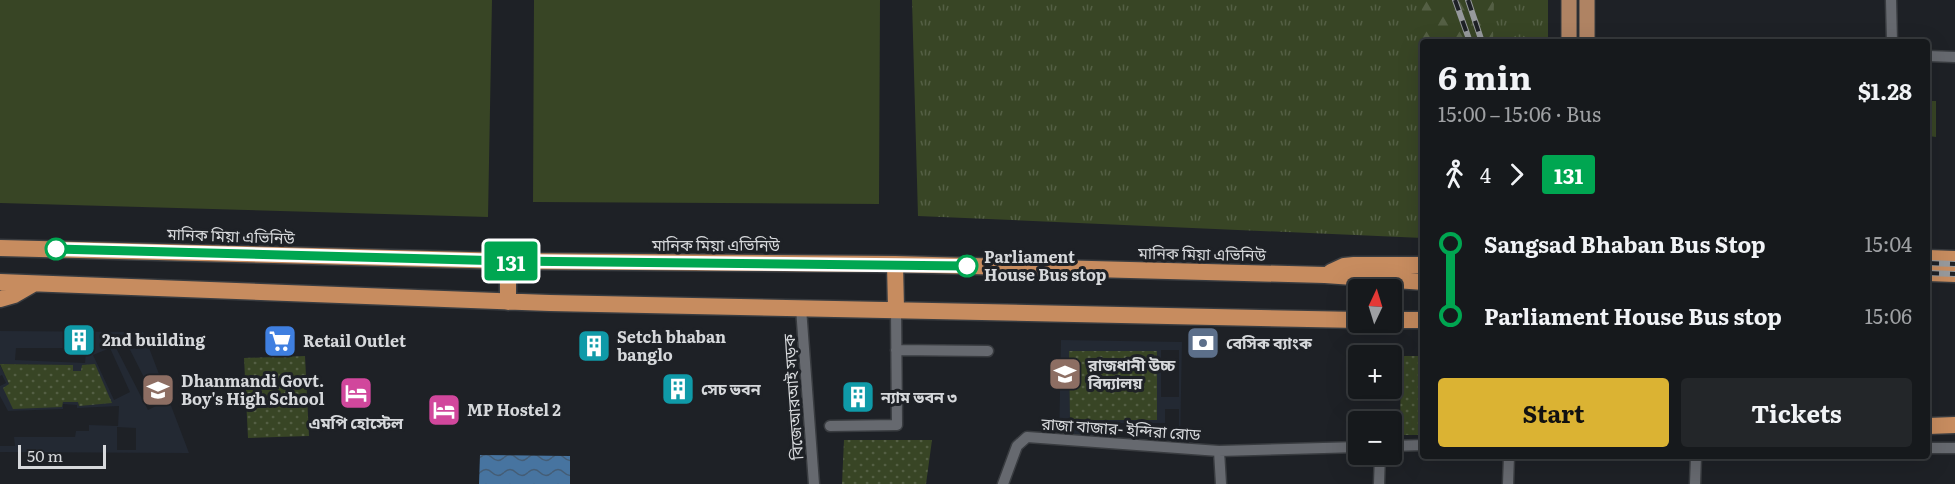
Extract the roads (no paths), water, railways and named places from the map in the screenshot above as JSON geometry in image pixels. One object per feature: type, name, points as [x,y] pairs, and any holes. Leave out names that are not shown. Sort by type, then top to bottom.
[{"type":"highway","name":"মানিক মিয়া এভিনিউ","points":[[3,247],[508,261],[895,264],[1325,275],[1420,282]]},
{"type":"highway","points":[[1930,258],[1955,259]]},
{"type":"highway","points":[[508,261],[508,302]]},
{"type":"highway","points":[[895,264],[896,309]]},
{"type":"highway","points":[[1325,275],[1344,266],[1420,265]]},
{"type":"highway","points":[[1930,273],[1955,274]]},
{"type":"highway","points":[[0,282],[508,302],[1348,320]]},
{"type":"highway","points":[[0,299],[14,295],[34,284]]},
{"type":"highway","points":[[1402,320],[1420,320]]},
{"type":"highway","points":[[1930,426],[1955,425]]},
{"type":"main road","points":[[1569,0],[1569,39]]},
{"type":"main road","points":[[1587,0],[1587,39]]},
{"type":"street","points":[[1891,0],[1892,39]]},
{"type":"street","points":[[1930,56],[1955,57]]},
{"type":"street","name":"বিজেআরআই সড়ক","points":[[801,309],[814,484]]},
{"type":"street","points":[[830,426],[897,425],[896,309]]},
{"type":"street","points":[[896,350],[988,351]]},
{"type":"street","name":"রাজা বাজার- ইন্দিরা রোড","points":[[1003,484],[1017,447],[1028,437],[1219,451],[1348,447]]},
{"type":"street","points":[[1402,446],[1420,445]]},
{"type":"street","points":[[1930,448],[1955,448]]},
{"type":"street","name":"রাজা বাজার- ইন্দিরা রোড","points":[[1219,451],[1221,484]]},
{"type":"street","points":[[1508,484],[1509,459]]},
{"type":"street","points":[[1695,484],[1696,459]]},
{"type":"street","points":[[1379,484],[1380,465]]},
{"type":"water","points":[[480,455],[570,456],[570,484],[479,484]]},
{"type":"railway","points":[[1455,0],[1469,39]]},
{"type":"railway","points":[[1468,0],[1481,39]]},
{"type":"railway","points":[[1930,263],[1955,264]]},
{"type":"railway","points":[[1930,273],[1955,274]]},
{"type":"place","name":"Parliament House Bus stop","points":[[967,266]]},
{"type":"place","name":"2nd building","points":[[79,340]]},
{"type":"place","name":"Retail Outlet","points":[[280,341]]},
{"type":"place","name":"বেসিক ব্যাংক","points":[[1203,343]]},
{"type":"place","name":"Setch bhaban banglo","points":[[594,346]]},
{"type":"place","name":"রাজধানী উচ্চ বিদ্যালয়","points":[[1065,374]]},
{"type":"place","name":"সেচ ভবন","points":[[678,389]]},
{"type":"place","name":"Dhanmandi Govt. Boy's High School","points":[[158,390]]},
{"type":"place","name":"এমপি হোস্টেল","points":[[356,393]]},
{"type":"place","name":"ন্যাম ভবন ৩","points":[[858,397]]},
{"type":"place","name":"MP Hostel 2","points":[[444,410]]}]
